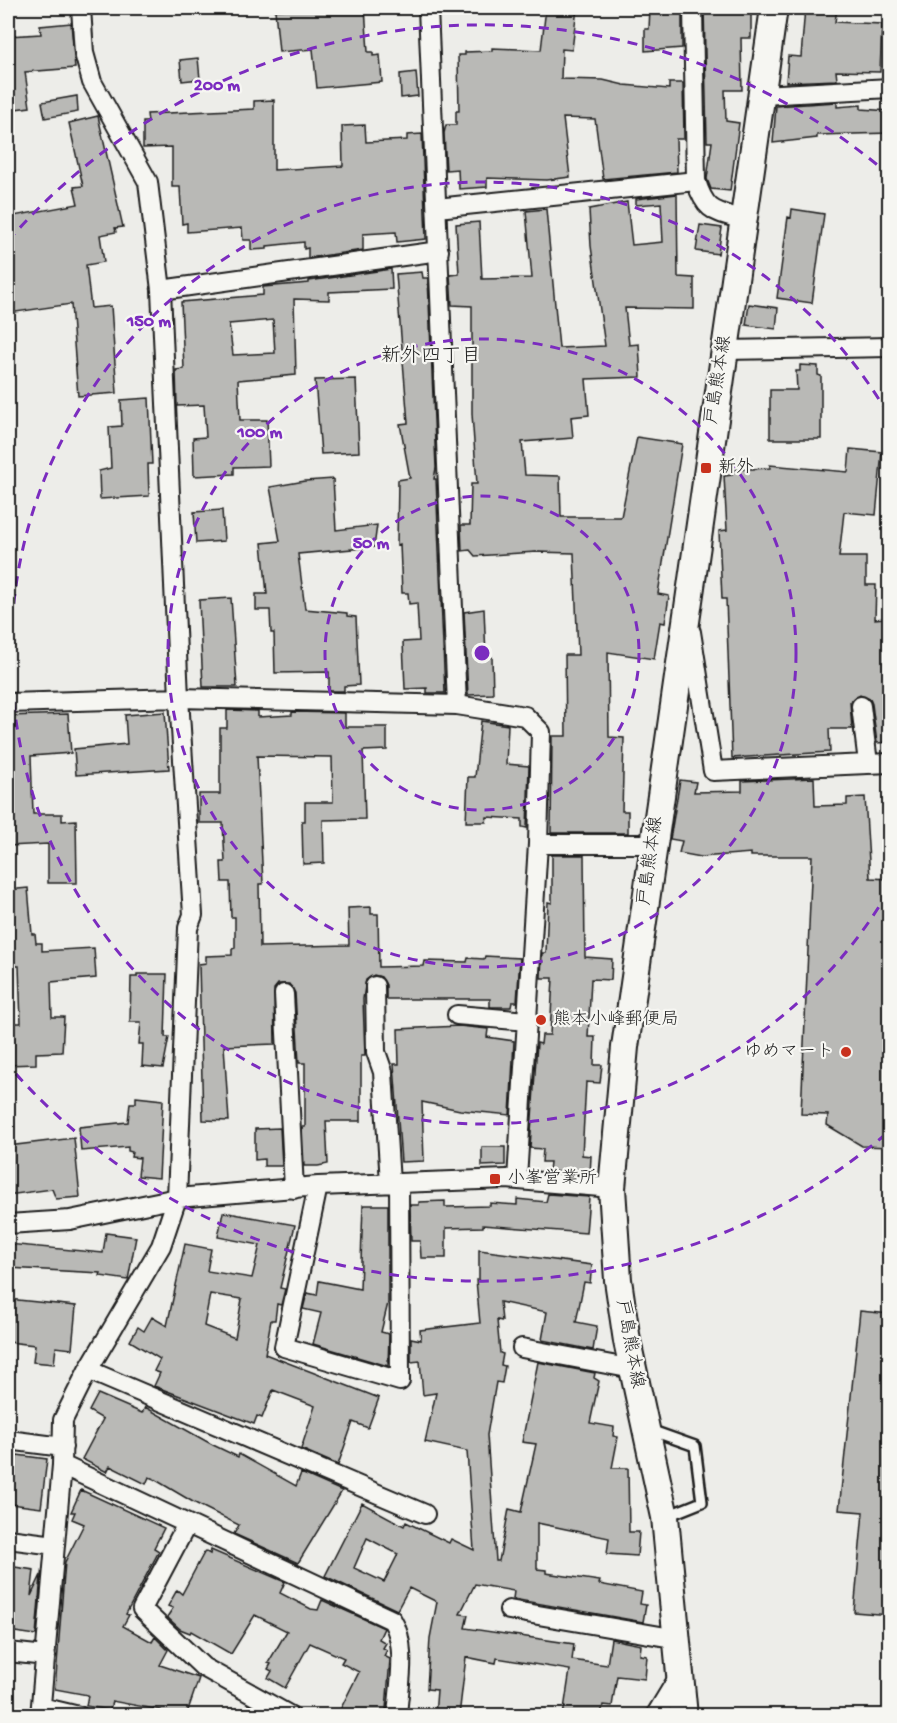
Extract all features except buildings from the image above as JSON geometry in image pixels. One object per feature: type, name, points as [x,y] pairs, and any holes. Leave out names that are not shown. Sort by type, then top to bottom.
[{"type":"main road","name":"戸島熊本線","points":[[684,1716],[665,1517],[633,1369],[618,1280],[612,1188],[625,1047],[688,612],[723,350],[774,8]]},
{"type":"street","points":[[79,1716],[40,1711],[55,1545],[63,1420],[88,1370],[161,1246],[177,1198],[188,928],[192,915],[179,698],[161,290],[148,183],[92,82],[84,53],[81,8]]},
{"type":"street","points":[[428,8],[457,705]]},
{"type":"street","points":[[693,8],[696,182],[702,200],[709,209],[744,220]]},
{"type":"street","points":[[762,95],[890,88]]},
{"type":"street","points":[[437,208],[696,182]]},
{"type":"street","points":[[161,290],[439,251]]},
{"type":"street","points":[[723,350],[890,348]]},
{"type":"street","points":[[688,612],[713,771],[890,763]]},
{"type":"street","points":[[8,703],[179,698],[457,705],[525,716],[541,732],[538,843],[517,1179]]},
{"type":"street","points":[[861,706],[868,763]]},
{"type":"street","points":[[538,843],[653,844]]},
{"type":"street","points":[[318,1186],[284,1347],[400,1381],[395,1183],[382,1072],[376,1052],[375,986]]},
{"type":"street","points":[[284,994],[294,1189]]},
{"type":"street","points":[[457,1015],[527,1021]]},
{"type":"street","points":[[8,1224],[70,1220],[177,1198],[318,1186],[517,1179],[612,1188]]},
{"type":"street","points":[[522,1348],[633,1369]]},
{"type":"street","points":[[88,1370],[425,1514]]},
{"type":"street","points":[[8,1440],[62,1456],[187,1524],[392,1620],[399,1630],[401,1645],[397,1716]]},
{"type":"street","points":[[187,1524],[142,1609],[203,1667],[291,1716]]},
{"type":"street","points":[[8,1539],[55,1545]]},
{"type":"street","points":[[509,1610],[678,1639]]},
{"type":"street","points":[[8,1652],[46,1656]]},
{"type":"street","points":[[655,1716],[681,1673]]},
{"type":"lane","points":[[646,1429],[695,1446],[702,1502],[665,1517]]},
{"type":"place","name":"新外","points":[[706,468]]},
{"type":"place","name":"熊本小峰郵便局","points":[[541,1020]]},
{"type":"place","name":"ゆめマート","points":[[846,1052]]},
{"type":"place","name":"小峯営業所","points":[[495,1179]]},
{"type":"district","name":"新外四丁目","points":[[431,357]]}]
